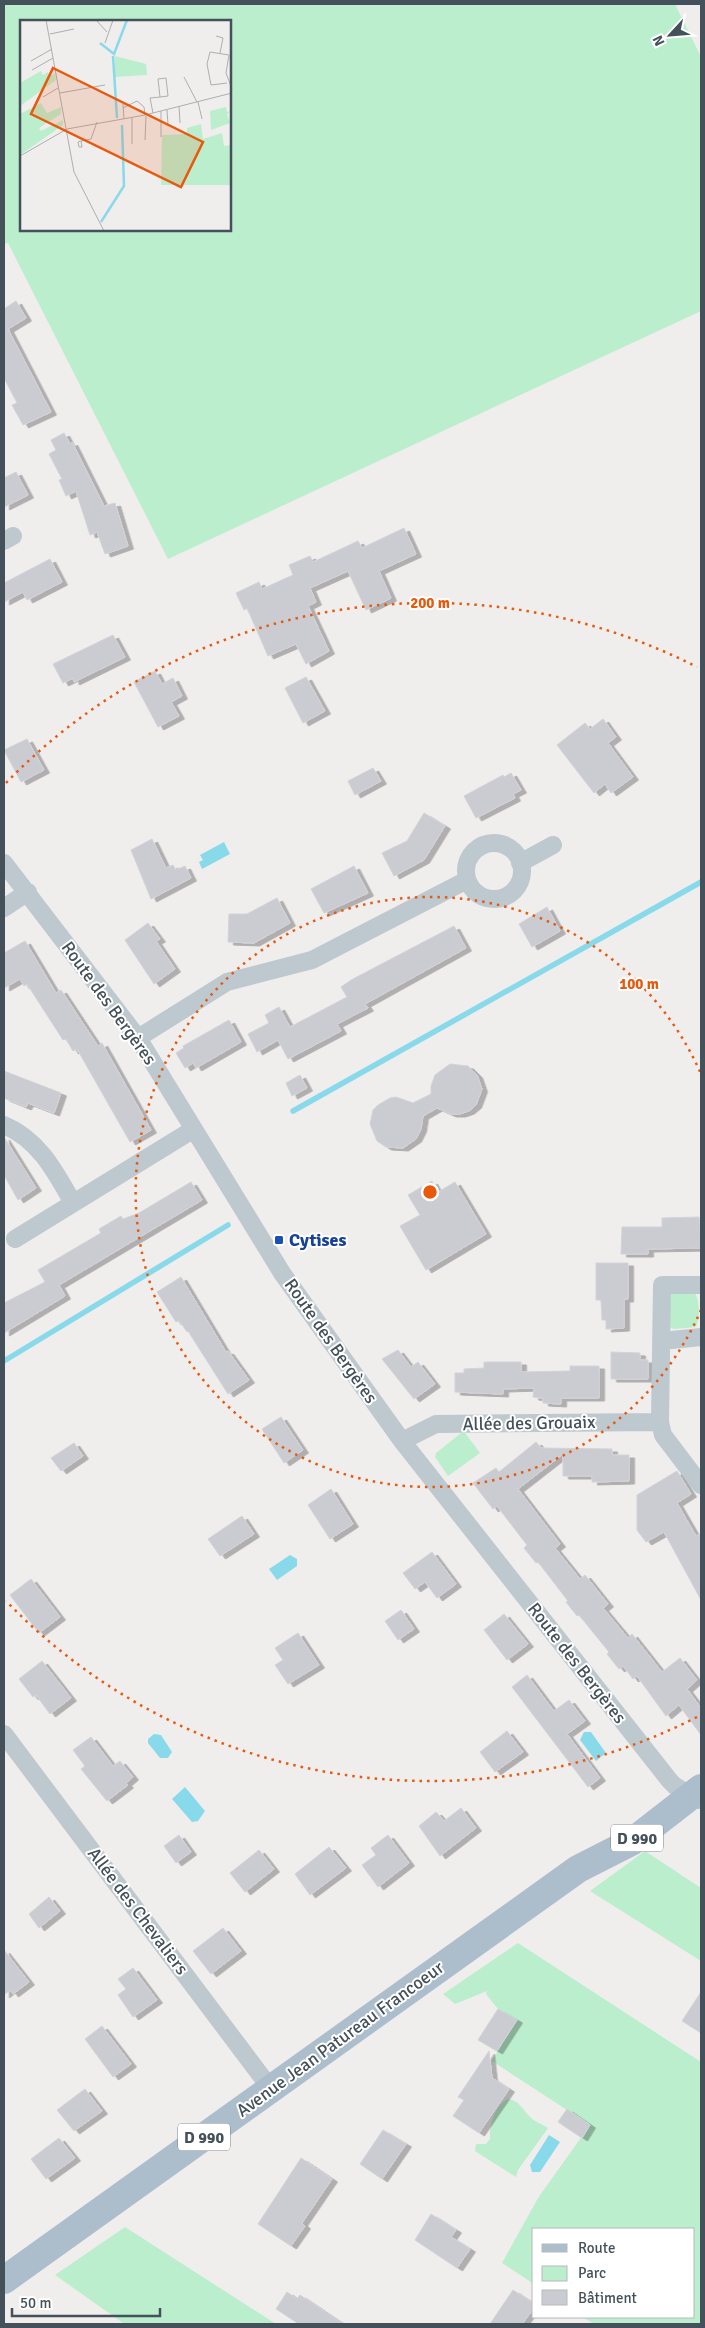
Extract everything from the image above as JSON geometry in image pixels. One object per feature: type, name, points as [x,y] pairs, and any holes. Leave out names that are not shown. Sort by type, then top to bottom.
[{"type":"main road","name":"D 990","points":[[692,1793],[701,1767]]},
{"type":"main road","name":"Avenue Jean Patureau Francoeur","points":[[4,2280],[578,1869],[633,1841],[692,1793]]},
{"type":"street","points":[[497,843],[508,847],[517,855],[520,863],[521,878],[516,888],[507,896],[496,899],[484,898],[474,892],[467,880],[465,870],[468,858],[475,849],[486,844],[497,843]]},
{"type":"street","points":[[520,863],[553,845]]},
{"type":"street","name":"Route des Bergères","points":[[4,863],[138,1038],[282,1273],[402,1441],[692,1793]]},
{"type":"street","points":[[138,1038],[227,982],[312,960],[467,880]]},
{"type":"street","points":[[4,908],[28,892]]},
{"type":"street","points":[[4,1125],[24,1135],[39,1149],[73,1203]]},
{"type":"street","points":[[15,1239],[194,1129]]},
{"type":"street","points":[[701,1285],[662,1286],[660,1422],[663,1435],[701,1485]]},
{"type":"street","points":[[662,1340],[701,1337]]},
{"type":"street","name":"Allée des Grouaix","points":[[402,1441],[436,1424],[660,1422]]},
{"type":"street","name":"Allée des Chevaliers","points":[[4,1734],[271,2088]]},
{"type":"green space","points":[[4,4],[675,4],[701,57],[701,311],[168,559],[8,243],[4,244]]},
{"type":"green space","points":[[673,1291],[695,1293],[699,1310],[696,1327],[674,1329],[669,1327],[669,1295]]},
{"type":"green space","points":[[461,1433],[465,1433],[480,1453],[448,1476],[435,1457],[436,1453]]},
{"type":"green space","points":[[645,1851],[701,1888],[701,1961],[590,1891]]},
{"type":"green space","points":[[518,1943],[701,2062],[701,2324],[594,2324],[584,2318],[695,2318],[695,2228],[532,2228],[532,2283],[502,2263],[538,2198],[590,2125],[492,2061],[516,2020],[498,2009],[486,1994],[487,1991],[455,2004],[443,1994]]},
{"type":"green space","points":[[508,2099],[518,2103],[532,2119],[548,2128],[518,2170],[516,2177],[475,2151],[476,2144],[486,2144],[490,2139],[496,2111]]},
{"type":"green space","points":[[125,2227],[276,2324],[122,2324],[55,2275]]},
{"type":"water","points":[[224,842],[230,854],[202,869],[199,862],[203,860],[200,855]]},
{"type":"water","points":[[290,1555],[297,1559],[297,1566],[277,1580],[269,1569]]},
{"type":"water","points":[[584,1732],[591,1732],[606,1753],[596,1761],[580,1740]]},
{"type":"water","points":[[154,1734],[161,1735],[172,1752],[168,1758],[160,1758],[148,1743],[148,1739]]},
{"type":"water","points":[[185,1787],[205,1811],[198,1821],[192,1822],[172,1799]]},
{"type":"water","points":[[549,2135],[560,2142],[540,2172],[532,2172],[530,2165]]},
{"type":"building","points":[[16,301],[26,318],[8,329],[51,412],[23,425],[12,405],[17,403],[4,378],[4,309]]},
{"type":"building","points":[[64,433],[70,444],[72,442],[104,506],[115,503],[128,546],[105,554],[97,532],[90,535],[76,491],[66,496],[59,480],[62,479],[49,454],[56,450],[51,440]]},
{"type":"building","points":[[16,472],[28,495],[4,507],[4,478]]},
{"type":"building","points":[[404,528],[416,554],[379,571],[391,598],[366,610],[348,571],[310,588],[316,602],[308,606],[329,651],[306,664],[296,644],[268,656],[247,608],[244,610],[236,593],[259,582],[262,589],[293,575],[289,565],[310,556],[313,562],[358,541],[362,548]]},
{"type":"building","points":[[50,559],[62,582],[27,600],[23,592],[4,602],[4,583]]},
{"type":"building","points":[[113,635],[125,657],[74,682],[73,678],[63,683],[53,664]]},
{"type":"building","points":[[155,671],[162,684],[173,678],[182,696],[171,702],[179,716],[158,727],[134,682]]},
{"type":"building","points":[[306,677],[325,711],[303,723],[285,688]]},
{"type":"building","points":[[603,719],[616,737],[608,743],[633,777],[611,793],[605,784],[594,793],[557,745],[585,723],[590,729]]},
{"type":"building","points":[[27,739],[44,770],[21,782],[4,750]]},
{"type":"building","points":[[373,768],[381,781],[355,795],[348,781]]},
{"type":"building","points":[[511,773],[521,790],[513,794],[515,798],[476,818],[464,796],[503,775],[504,777]]},
{"type":"building","points":[[424,813],[445,826],[424,860],[394,876],[382,853],[407,841]]},
{"type":"building","points":[[152,839],[166,868],[173,865],[176,870],[185,866],[191,878],[151,899],[131,850]]},
{"type":"building","points":[[354,866],[368,893],[324,913],[311,889]]},
{"type":"building","points":[[277,898],[290,923],[254,943],[228,942],[229,914],[247,914]]},
{"type":"building","points":[[547,907],[560,931],[532,947],[519,924]]},
{"type":"building","points":[[148,923],[160,939],[156,941],[175,969],[154,984],[125,940]]},
{"type":"building","points":[[454,926],[466,948],[365,1004],[368,1008],[337,1024],[341,1031],[288,1059],[278,1040],[257,1052],[248,1034],[269,1023],[265,1015],[279,1007],[290,1027],[347,997],[341,987],[351,980]]},
{"type":"building","points":[[25,941],[56,993],[61,990],[98,1046],[102,1043],[151,1130],[130,1142],[77,1049],[73,1051],[66,1039],[63,1040],[27,984],[24,986],[20,979],[4,988],[4,953]]},
{"type":"building","points":[[229,1020],[241,1042],[196,1068],[193,1063],[185,1068],[176,1053],[184,1048],[183,1046]]},
{"type":"building","points":[[450,1064],[468,1066],[477,1075],[482,1089],[476,1105],[469,1111],[460,1114],[451,1114],[437,1108],[423,1116],[421,1129],[416,1139],[403,1148],[386,1147],[377,1141],[370,1124],[373,1110],[390,1098],[396,1097],[413,1103],[431,1094],[431,1086],[435,1075]]},
{"type":"building","points":[[4,1071],[61,1093],[54,1113],[28,1103],[26,1107],[4,1098]]},
{"type":"building","points":[[300,1075],[307,1088],[292,1096],[286,1083]]},
{"type":"building","points":[[4,1137],[36,1188],[18,1200],[4,1175]]},
{"type":"building","points":[[432,1181],[438,1192],[455,1182],[486,1234],[426,1270],[400,1226],[420,1215],[408,1195]]},
{"type":"building","points":[[191,1182],[202,1200],[59,1285],[65,1296],[4,1333],[4,1303],[45,1282],[38,1270],[101,1233],[99,1229],[121,1216],[123,1219],[139,1213]]},
{"type":"building","points":[[699,1217],[701,1248],[648,1249],[648,1254],[621,1254],[622,1227],[662,1227],[662,1218]]},
{"type":"building","points":[[596,1263],[628,1263],[628,1299],[624,1299],[624,1328],[606,1329],[606,1320],[602,1320],[601,1300],[596,1300]]},
{"type":"building","points":[[181,1277],[226,1352],[228,1351],[249,1380],[228,1394],[188,1331],[179,1320],[176,1322],[157,1292]]},
{"type":"building","points":[[398,1350],[411,1367],[418,1362],[435,1384],[414,1399],[382,1359]]},
{"type":"building","points":[[611,1352],[640,1353],[640,1360],[648,1360],[648,1379],[611,1379]]},
{"type":"building","points":[[484,1362],[521,1362],[521,1372],[570,1371],[570,1366],[599,1366],[599,1398],[561,1398],[561,1404],[543,1403],[543,1398],[533,1397],[534,1388],[503,1389],[503,1394],[455,1392],[455,1373],[464,1373],[464,1369],[484,1368]]},
{"type":"building","points":[[281,1417],[303,1450],[284,1463],[262,1429]]},
{"type":"building","points":[[536,1442],[541,1448],[612,1449],[612,1455],[629,1455],[629,1481],[592,1482],[592,1476],[563,1476],[563,1454],[518,1489],[560,1544],[555,1548],[580,1579],[585,1575],[608,1604],[603,1608],[628,1638],[632,1634],[662,1672],[680,1658],[697,1680],[687,1689],[701,1708],[701,1735],[679,1705],[666,1716],[637,1676],[633,1679],[623,1666],[619,1669],[607,1654],[609,1652],[579,1615],[577,1616],[538,1562],[536,1563],[524,1548],[527,1545],[497,1506],[493,1509],[473,1483],[496,1468],[499,1472]]},
{"type":"building","points":[[74,1443],[83,1456],[61,1471],[51,1458]]},
{"type":"building","points":[[677,1471],[691,1494],[677,1503],[696,1536],[701,1533],[701,1600],[664,1532],[646,1542],[637,1530],[637,1495]]},
{"type":"building","points":[[331,1489],[353,1524],[330,1539],[308,1505]]},
{"type":"building","points":[[242,1516],[254,1534],[220,1556],[208,1539]]},
{"type":"building","points":[[432,1552],[456,1584],[437,1598],[425,1582],[415,1589],[403,1573]]},
{"type":"building","points":[[31,1579],[60,1617],[39,1633],[10,1595]]},
{"type":"building","points":[[401,1610],[414,1629],[398,1640],[385,1621]]},
{"type":"building","points":[[504,1614],[528,1644],[507,1660],[484,1630]]},
{"type":"building","points":[[298,1633],[319,1665],[288,1684],[275,1665],[283,1660],[275,1648]]},
{"type":"building","points":[[42,1661],[71,1698],[50,1714],[36,1695],[33,1697],[19,1679]]},
{"type":"building","points":[[527,1675],[554,1711],[569,1700],[585,1721],[567,1734],[600,1778],[588,1787],[512,1687]]},
{"type":"building","points":[[507,1731],[523,1752],[495,1772],[480,1752]]},
{"type":"building","points":[[91,1737],[113,1766],[120,1761],[133,1777],[126,1783],[128,1785],[107,1801],[81,1769],[85,1766],[73,1750]]},
{"type":"building","points":[[461,1808],[476,1828],[440,1856],[419,1826],[436,1812],[444,1821]]},
{"type":"building","points":[[179,1835],[191,1852],[176,1863],[164,1846]]},
{"type":"building","points":[[388,1835],[409,1863],[378,1887],[362,1865],[376,1855],[371,1848]]},
{"type":"building","points":[[329,1847],[346,1868],[310,1895],[295,1874]]},
{"type":"building","points":[[259,1850],[274,1869],[245,1892],[230,1873]]},
{"type":"building","points":[[49,1897],[60,1911],[39,1928],[29,1914]]},
{"type":"building","points":[[223,1928],[241,1951],[211,1974],[193,1951]]},
{"type":"building","points":[[4,1950],[29,1982],[13,1994],[10,1990],[4,1995]]},
{"type":"building","points":[[133,1968],[157,2000],[133,2017],[118,1995],[126,1989],[118,1979]]},
{"type":"building","points":[[701,1992],[701,2033],[682,2021]]},
{"type":"building","points":[[498,2009],[517,2020],[497,2051],[478,2040]]},
{"type":"building","points":[[102,2026],[131,2064],[113,2077],[85,2039]]},
{"type":"building","points":[[489,2051],[492,2078],[509,2089],[479,2133],[453,2116],[464,2100],[458,2097]]},
{"type":"building","points":[[85,2089],[102,2111],[74,2131],[57,2110]]},
{"type":"building","points":[[567,2109],[590,2125],[582,2138],[558,2122]]},
{"type":"building","points":[[383,2130],[406,2144],[382,2179],[360,2164]]},
{"type":"building","points":[[59,2138],[75,2158],[46,2179],[31,2159]]},
{"type":"building","points":[[301,2158],[332,2179],[302,2223],[305,2226],[291,2246],[258,2224]]},
{"type":"building","points":[[431,2214],[456,2230],[451,2237],[470,2249],[457,2268],[415,2240]]},
{"type":"building","points":[[513,2290],[532,2303],[532,2311],[522,2324],[490,2324]]},
{"type":"building","points":[[287,2292],[297,2299],[300,2295],[343,2324],[299,2324],[276,2309]]},
{"type":"waterway","points":[[293,1111],[701,882]]},
{"type":"waterway","points":[[4,1361],[228,1225]]},
{"type":"place","name":"Cytises","points":[[279,1240]]}]
